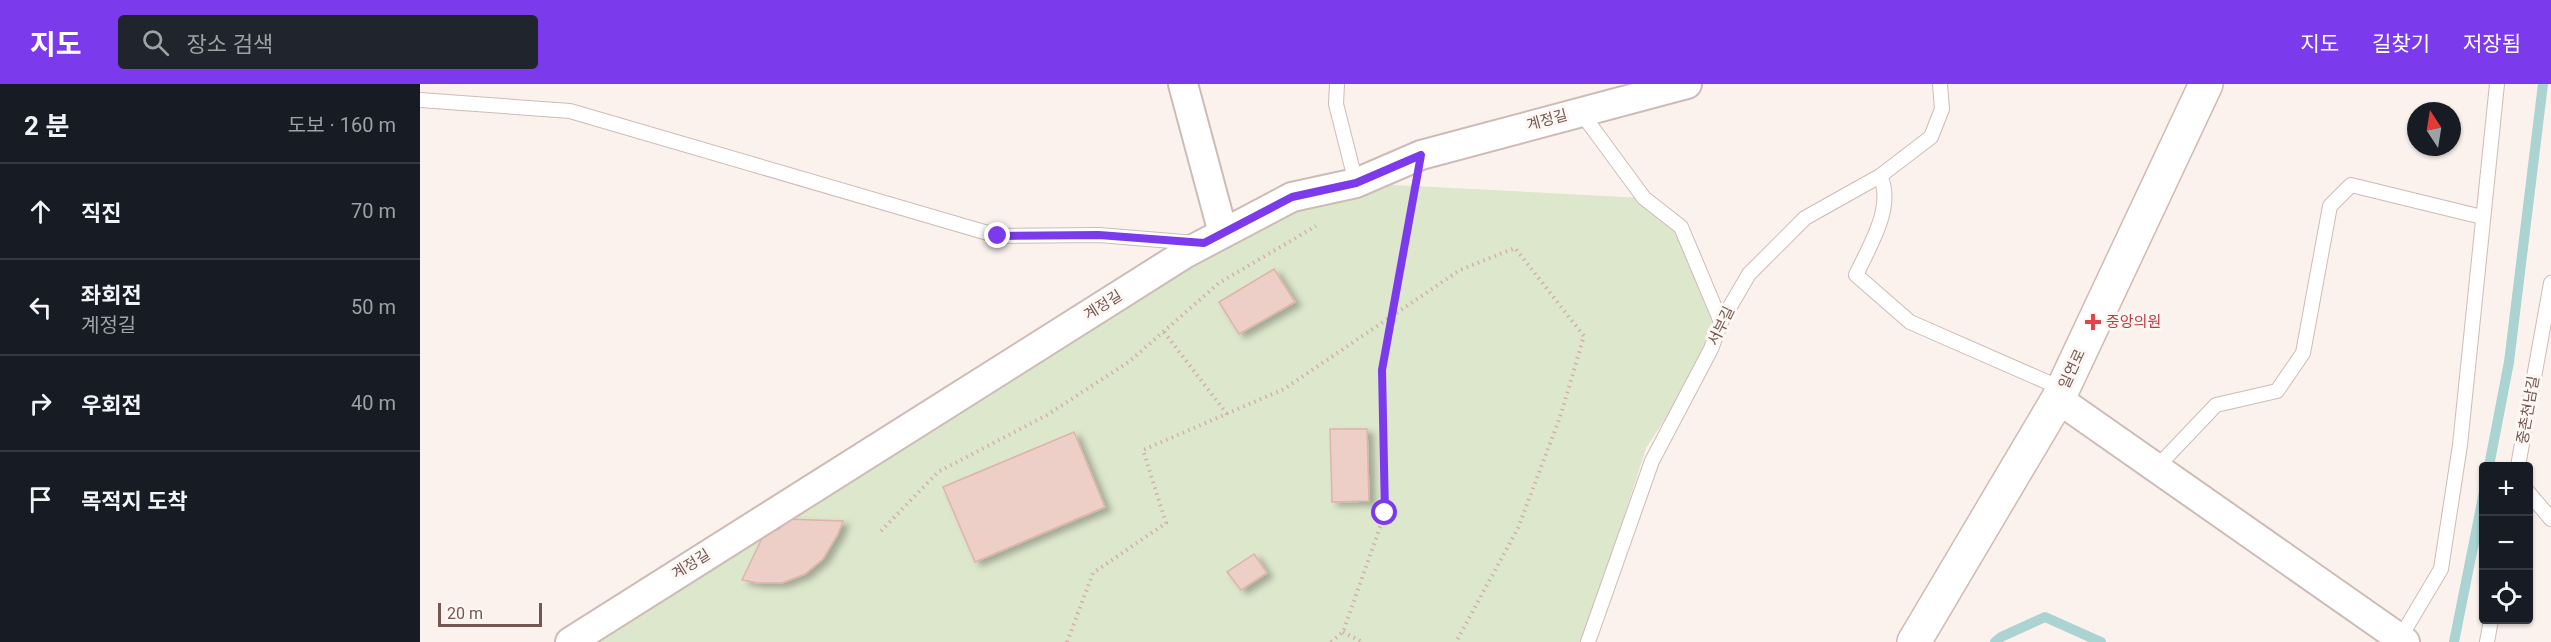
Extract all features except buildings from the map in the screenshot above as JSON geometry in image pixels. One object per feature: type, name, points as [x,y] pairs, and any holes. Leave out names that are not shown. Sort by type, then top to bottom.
[{"type":"street","points":[[1183,84],[1214,238]]},
{"type":"street","name":"계정길","points":[[570,642],[1214,238],[1292,197],[1356,183],[1421,155],[1687,84]]},
{"type":"street","name":"일연로","points":[[1914,642],[2061,394],[2206,84]]},
{"type":"street","points":[[2061,394],[2155,469],[2402,640]]},
{"type":"lane","points":[[1337,84],[1336,104],[1356,183]]},
{"type":"lane","name":"서부길","points":[[1588,642],[1652,461],[1721,322],[1749,274],[1805,218],[1880,176],[1931,137],[1942,109],[1940,84]]},
{"type":"lane","points":[[2402,640],[2441,569],[2460,445],[2497,84]]},
{"type":"lane","points":[[420,100],[570,111],[998,236],[1099,235],[1214,238]]},
{"type":"lane","points":[[1580,111],[1644,198],[1681,227],[1721,322]]},
{"type":"lane","points":[[1880,176],[1885,187],[1881,219],[1856,275],[1910,322],[2061,394]]},
{"type":"lane","points":[[2155,469],[2216,405],[2277,391],[2303,353],[2330,206],[2351,185],[2482,217]]},
{"type":"lane","name":"중촌천남길","points":[[2519,462],[2551,283]]},
{"type":"lane","points":[[2533,497],[2551,519]]},
{"type":"lane","points":[[2487,642],[2490,624]]},
{"type":"path","points":[[1331,642],[1343,632],[1385,513],[1382,370],[1421,155]]},
{"type":"path","points":[[881,531],[938,472],[1047,415],[1130,361],[1219,283],[1325,221]]},
{"type":"path","points":[[1067,642],[1093,573],[1166,523],[1143,450],[1284,390],[1460,270],[1515,248],[1584,336],[1560,417],[1518,528],[1456,642]]},
{"type":"path","points":[[1164,332],[1227,414]]},
{"type":"path","points":[[1343,632],[1362,642]]},
{"type":"green space","points":[[1356,183],[1644,198],[1681,227],[1721,322],[1711,349],[1646,448],[1584,642],[570,642],[1186,253]]},
{"type":"waterway","points":[[2490,462],[2509,362],[2543,84]]},
{"type":"waterway","points":[[2454,642],[2479,516]]},
{"type":"waterway","points":[[1995,642],[2045,617],[2101,642]]},
{"type":"place","name":"중앙의원","points":[[2093,322]]},
{"type":"route","points":[[998,236],[1099,235],[1204,243],[1292,197],[1356,183],[1421,155],[1382,370],[1385,513]]}]
